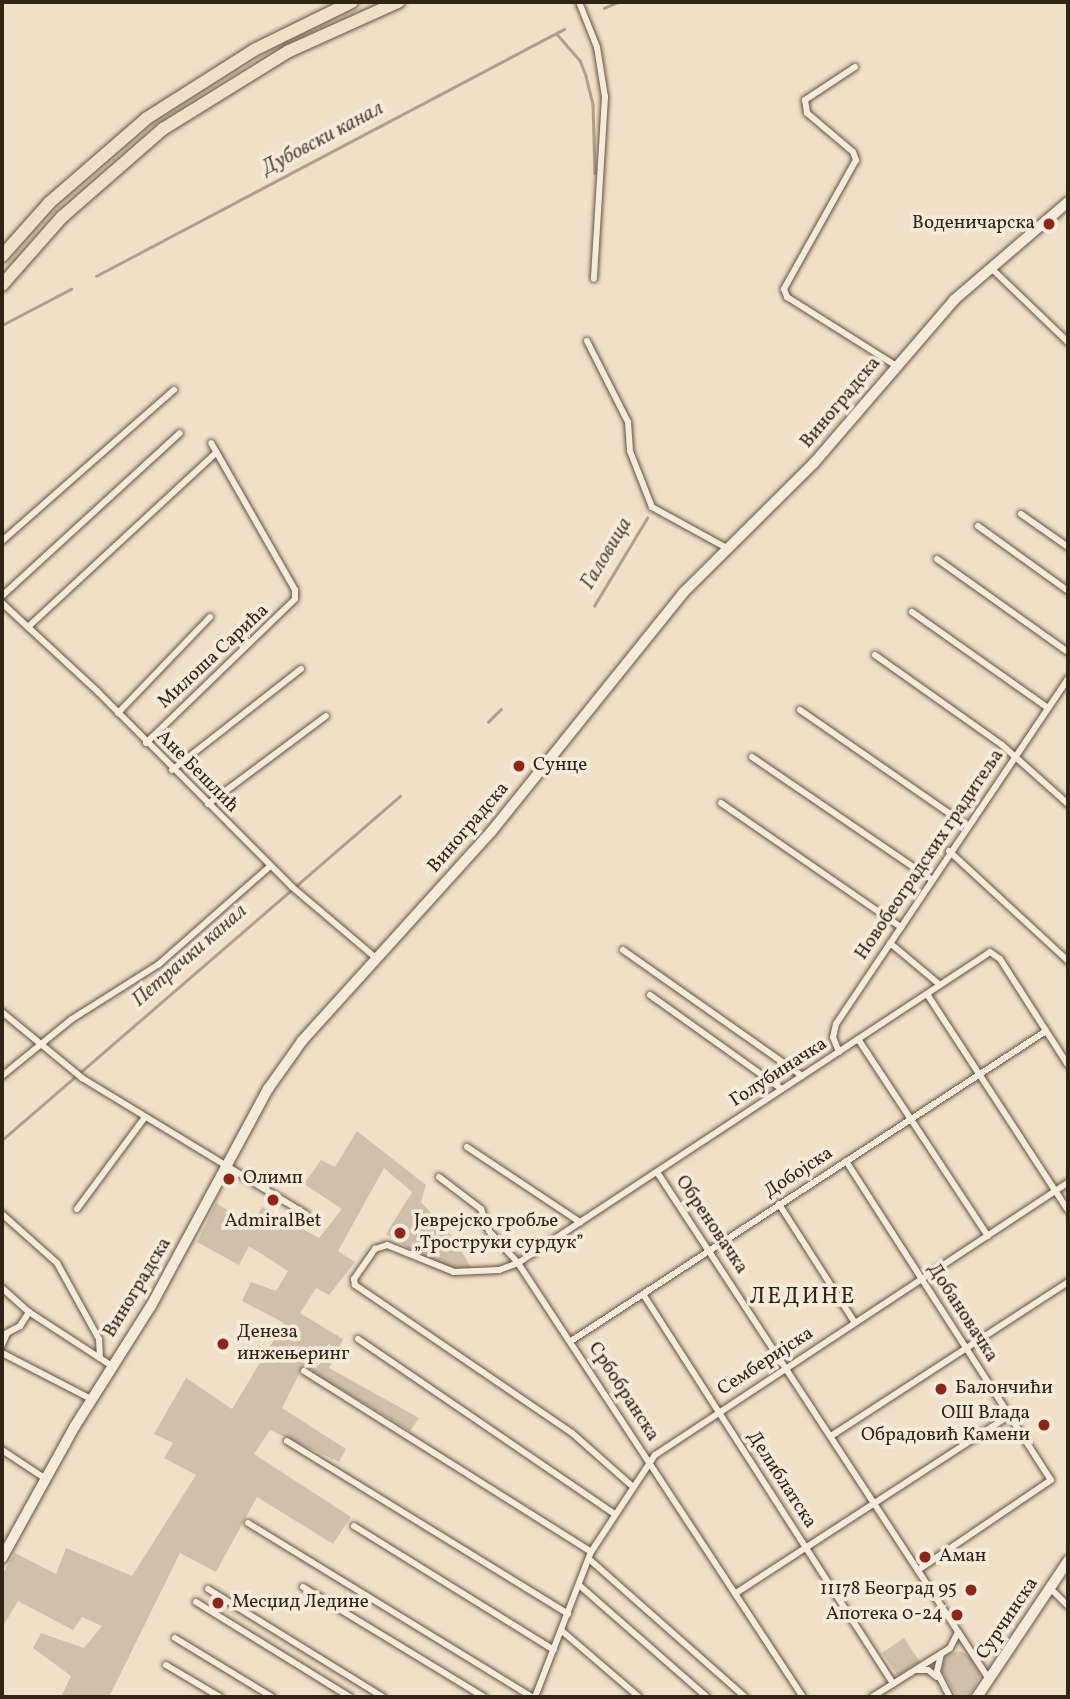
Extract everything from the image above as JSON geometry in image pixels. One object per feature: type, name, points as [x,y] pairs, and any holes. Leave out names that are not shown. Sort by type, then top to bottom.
[{"type":"highway","points":[[2,256],[49,203],[147,118],[254,50],[352,2]]},
{"type":"highway","points":[[2,285],[62,217],[163,129],[278,57],[398,2]]},
{"type":"street","points":[[579,2],[597,47],[605,97],[594,279]]},
{"type":"street","points":[[855,67],[805,100],[807,113],[853,152],[856,160],[784,289],[788,297],[895,365]]},
{"type":"street","name":"Виноградска","points":[[2,1558],[91,1399],[151,1306],[281,1069],[376,957],[491,832],[659,621],[727,548],[814,463],[895,365],[990,267],[1068,202]]},
{"type":"street","points":[[990,267],[1068,342]]},
{"type":"street","points":[[587,341],[628,422],[630,451],[652,507],[727,548]]},
{"type":"street","points":[[2,541],[174,390]]},
{"type":"street","points":[[2,596],[180,433]]},
{"type":"street","name":"Милоша Сарића","points":[[146,743],[295,599],[295,590],[211,443]]},
{"type":"street","points":[[28,627],[216,453]]},
{"type":"street","points":[[1021,514],[1068,547]]},
{"type":"street","points":[[978,526],[1068,591]]},
{"type":"street","points":[[937,559],[1068,652]]},
{"type":"street","name":"Ане Бешлић","points":[[2,603],[118,713],[172,770],[298,893],[376,957]]},
{"type":"street","points":[[912,612],[1048,708]]},
{"type":"street","points":[[118,713],[211,617]]},
{"type":"street","points":[[875,655],[1015,756],[1068,804]]},
{"type":"street","points":[[172,770],[301,669]]},
{"type":"street","name":"Новобеоградских градитеља","points":[[838,1052],[834,1027],[949,850],[1068,679]]},
{"type":"street","points":[[800,710],[966,825]]},
{"type":"street","points":[[208,804],[326,716]]},
{"type":"street","points":[[752,757],[931,879]]},
{"type":"street","points":[[721,803],[901,927]]},
{"type":"street","points":[[949,850],[1068,961]]},
{"type":"street","points":[[2,1076],[72,1019],[159,964],[270,866]]},
{"type":"street","points":[[890,943],[940,985]]},
{"type":"street","points":[[623,950],[802,1076]]},
{"type":"street","name":"Голубиначка","points":[[518,1263],[982,956],[995,953],[1046,1031]]},
{"type":"street","points":[[927,994],[1068,1210]]},
{"type":"street","points":[[650,995],[782,1089]]},
{"type":"street","points":[[2,1012],[82,1078],[306,1214]]},
{"type":"street","points":[[1046,1031],[1068,1065]]},
{"type":"street","name":"Добојска","points":[[571,1342],[1046,1031]]},
{"type":"street","points":[[858,1040],[988,1236]]},
{"type":"street","points":[[76,1209],[145,1117]]},
{"type":"street","points":[[467,1147],[580,1222]]},
{"type":"street","name":"Добановачка","points":[[846,1161],[1051,1482],[918,1570]]},
{"type":"street","name":"Обреновачка","points":[[657,1172],[989,1679]]},
{"type":"street","name":"Србобранска","points":[[439,1177],[479,1205],[489,1231],[518,1263],[803,1697]]},
{"type":"street","name":"Семберијска","points":[[533,1697],[562,1631],[590,1556],[649,1461],[718,1412],[1068,1183]]},
{"type":"street","points":[[779,1204],[855,1323]]},
{"type":"street","points":[[2,1214],[60,1269],[99,1339],[100,1358]]},
{"type":"street","points":[[518,1263],[499,1270],[454,1272],[382,1244],[354,1279],[354,1285],[572,1433],[632,1486]]},
{"type":"street","points":[[831,1436],[1068,1282]]},
{"type":"street","points":[[2,1288],[29,1312],[112,1366]]},
{"type":"street","name":"Делиблатска","points":[[643,1294],[893,1684]]},
{"type":"street","points":[[2,1345],[6,1333],[20,1326],[29,1312]]},
{"type":"street","points":[[2,1325],[6,1333]]},
{"type":"street","points":[[358,1339],[615,1514]]},
{"type":"street","points":[[2,1353],[91,1399]]},
{"type":"street","points":[[304,1371],[590,1556],[745,1697]]},
{"type":"street","points":[[736,1593],[1010,1415]]},
{"type":"street","points":[[287,1441],[568,1614]]},
{"type":"street","points":[[2,1450],[46,1479]]},
{"type":"street","points":[[248,1523],[533,1697]]},
{"type":"street","points":[[354,1526],[554,1650]]},
{"type":"street","name":"Сурчинска","points":[[977,1697],[1068,1561]]},
{"type":"street","points":[[579,1586],[707,1697]]},
{"type":"street","points":[[303,1587],[484,1697]]},
{"type":"street","points":[[1050,1588],[1068,1606]]},
{"type":"street","points":[[208,1589],[383,1697]]},
{"type":"street","points":[[197,1602],[350,1697]]},
{"type":"street","points":[[950,1648],[957,1630]]},
{"type":"street","points":[[562,1631],[639,1697]]},
{"type":"street","points":[[175,1638],[272,1697]]},
{"type":"street","points":[[872,1697],[950,1648],[969,1648]]},
{"type":"street","points":[[938,1678],[936,1666],[942,1653]]},
{"type":"street","points":[[166,1665],[220,1697]]},
{"type":"street","points":[[914,1671],[928,1670],[938,1678],[950,1697]]},
{"type":"street","points":[[257,1697],[261,1690]]},
{"type":"shaded area","points":[[357,1131],[426,1185],[421,1202],[456,1241],[471,1268],[452,1268],[421,1256],[386,1234],[412,1192],[384,1168],[338,1251],[355,1262],[329,1295],[316,1288],[300,1313],[343,1339],[329,1368],[419,1418],[410,1431],[303,1366],[282,1408],[346,1449],[339,1462],[270,1430],[254,1454],[351,1517],[333,1544],[257,1497],[216,1572],[180,1553],[109,1697],[61,1697],[71,1676],[33,1648],[41,1633],[84,1648],[102,1626],[82,1617],[73,1630],[18,1601],[2,1628],[2,1575],[15,1553],[56,1574],[66,1548],[132,1576],[196,1475],[164,1458],[173,1443],[154,1434],[186,1378],[232,1409],[284,1323],[242,1301],[251,1282],[276,1291],[288,1271],[249,1246],[239,1265],[197,1242],[216,1203],[252,1225],[262,1207],[319,1238],[342,1209],[304,1184],[321,1160],[335,1167]]},
{"type":"shaded area","points":[[904,1638],[920,1662],[898,1676],[882,1653]]},
{"type":"shaded area","points":[[960,1651],[969,1656],[981,1675],[969,1697],[957,1697],[941,1669],[946,1655]]},
{"type":"waterway","name":"Дубовски канал","points":[[604,8],[618,2]]},
{"type":"waterway","name":"Дубовски канал","points":[[96,276],[564,29]]},
{"type":"waterway","points":[[557,34],[580,60],[586,76],[593,105],[595,173]]},
{"type":"waterway","name":"Дубовски канал","points":[[2,325],[71,289]]},
{"type":"waterway","name":"Галовица","points":[[594,606],[647,518]]},
{"type":"waterway","name":"Галовица","points":[[488,722],[501,709]]},
{"type":"waterway","name":"Петрачки канал","points":[[2,1140],[400,796]]},
{"type":"place","name":"Воденичарска","points":[[1049,224]]},
{"type":"place","name":"Сунце","points":[[519,766]]},
{"type":"place","name":"Олимп","points":[[229,1179]]},
{"type":"place","name":"AdmiralBet","points":[[273,1200]]},
{"type":"place","name":"Јеврејско гробље „Троструки сурдук”","points":[[400,1233]]},
{"type":"place","name":"Денеза инжењеринг","points":[[223,1344]]},
{"type":"place","name":"Балончићи","points":[[941,1389]]},
{"type":"place","name":"ОШ Влада Обрадовић Камени","points":[[1044,1425]]},
{"type":"place","name":"Аман","points":[[925,1557]]},
{"type":"place","name":"11178 Београд 95","points":[[971,1590]]},
{"type":"place","name":"Месџид Ледине","points":[[218,1603]]},
{"type":"place","name":"Апотека 0-24","points":[[957,1615]]},
{"type":"district","name":"ЛЕДИНЕ","points":[[803,1297]]}]
